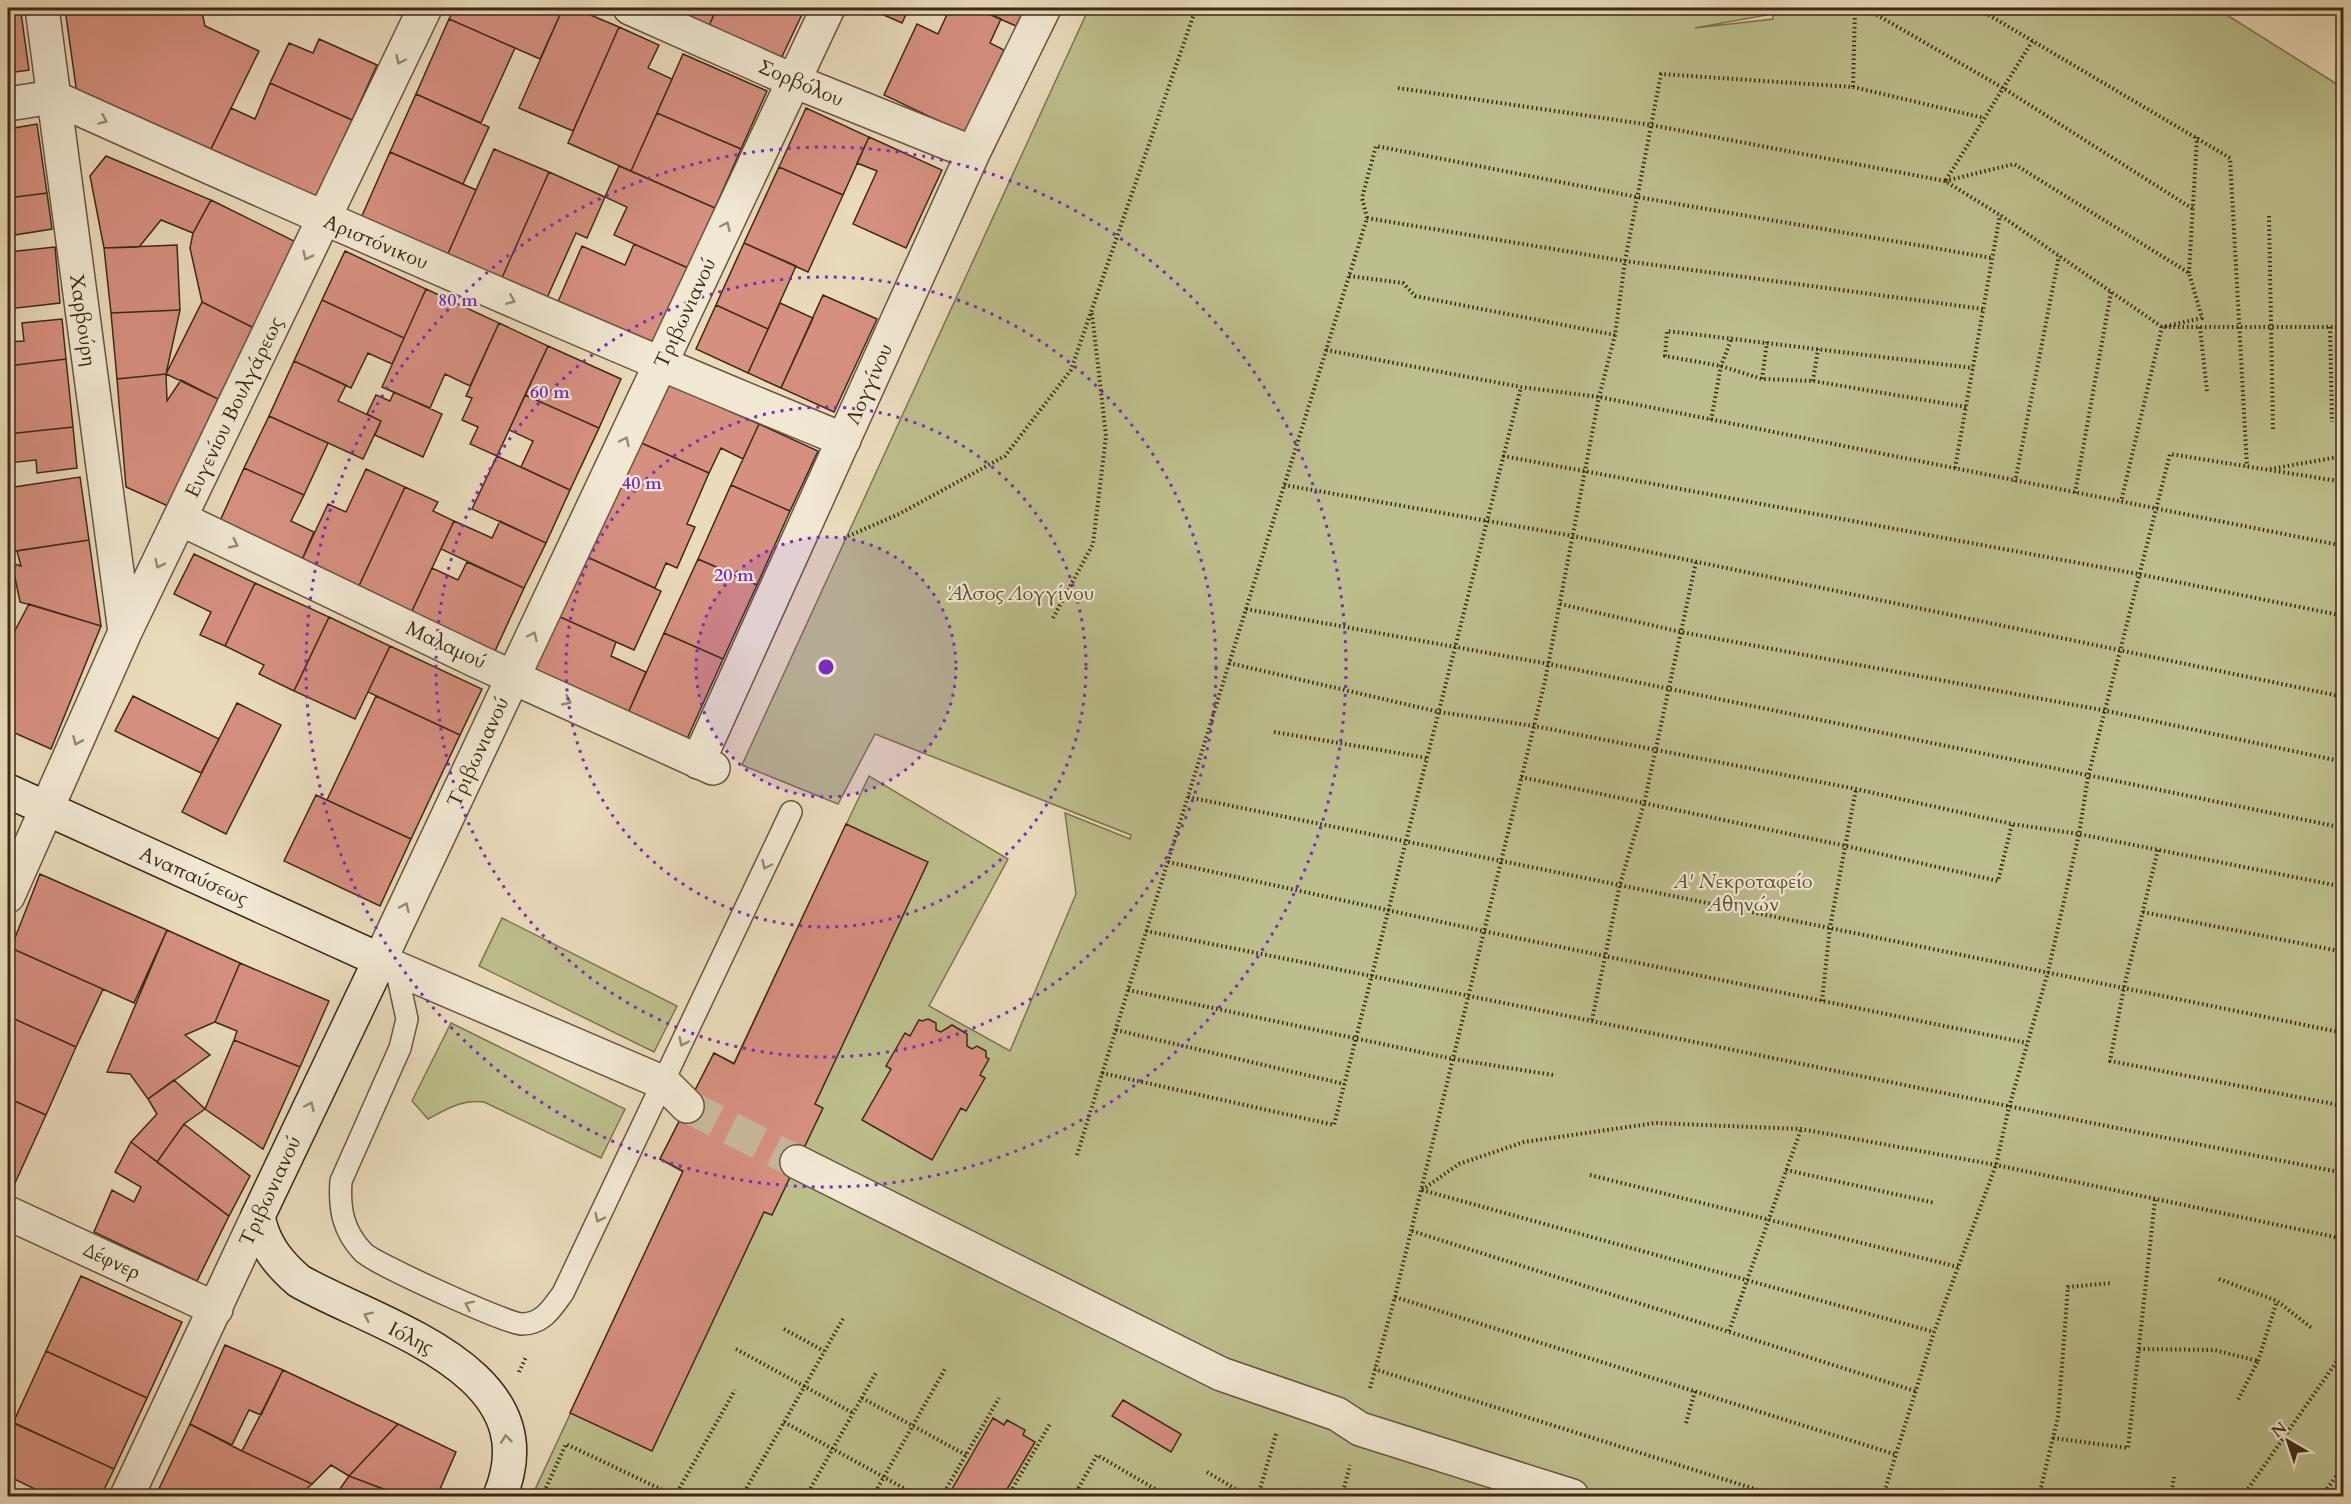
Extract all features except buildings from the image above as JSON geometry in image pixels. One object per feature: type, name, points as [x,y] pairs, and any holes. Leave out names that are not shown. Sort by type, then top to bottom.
[{"type":"street","name":"Χαρβούρη","points":[[42,8],[52,97],[125,632]]},
{"type":"street","name":"Ευγενίου Βουλγάρεως","points":[[8,896],[125,632],[425,8]]},
{"type":"street","name":"Σορβόλου","points":[[630,8],[794,81],[973,153]]},
{"type":"street","name":"Τριβωνιανού","points":[[127,1497],[258,1216],[388,964],[514,676],[828,8]]},
{"type":"street","name":"Λογγίνου","points":[[705,765],[788,562],[973,153],[1044,8]]},
{"type":"street","points":[[8,104],[52,97]]},
{"type":"street","name":"Αριστόνικου","points":[[52,97],[324,219],[661,365],[844,440]]},
{"type":"street","name":"Μαλαμού","points":[[181,519],[705,765]]},
{"type":"street","name":"Αναπαύσεως","points":[[8,791],[388,964],[664,1083]]},
{"type":"street","points":[[664,1083],[687,1106]]},
{"type":"street","points":[[797,1162],[1221,1374],[1337,1414],[1360,1429],[1572,1497]]},
{"type":"street","name":"Δέφνερ","points":[[8,1213],[216,1309]]},
{"type":"street","name":"Ιόλης","points":[[258,1216],[270,1250],[281,1266],[299,1281],[431,1347],[463,1366],[479,1381],[493,1399],[505,1428],[508,1464],[500,1497]]},
{"type":"lane","points":[[388,964],[407,1019],[400,1048],[341,1181],[340,1202],[344,1224],[365,1254],[498,1319],[522,1324],[544,1318],[563,1293],[791,812]]},
{"type":"path","points":[[788,562],[899,514],[1005,456],[1071,370],[1196,8]]},
{"type":"path","points":[[1853,87],[1855,8]]},
{"type":"path","points":[[1865,8],[2003,88],[2193,208]]},
{"type":"path","points":[[1977,8],[2230,158],[2247,467]]},
{"type":"path","points":[[1945,181],[2033,40]]},
{"type":"path","points":[[1356,1497],[1342,1495],[1412,1231],[1500,859],[1549,664],[1599,397],[1615,335],[1625,261],[1660,74],[1853,87],[1984,118]]},
{"type":"path","points":[[1398,88],[1651,125],[1945,181],[2000,215],[2162,327],[2343,327]]},
{"type":"path","points":[[2162,327],[2202,318],[2189,273],[2198,137]]},
{"type":"path","points":[[1077,1155],[1367,218],[1362,198],[1376,146],[1637,197],[1992,258]]},
{"type":"path","points":[[1945,181],[2014,164],[2189,273]]},
{"type":"path","points":[[1955,468],[2000,215]]},
{"type":"path","points":[[2269,216],[2273,429]]},
{"type":"path","points":[[1367,218],[1625,261],[1983,309]]},
{"type":"path","points":[[2015,482],[2059,255]]},
{"type":"path","points":[[1349,276],[1403,283],[1415,296],[1615,335]]},
{"type":"path","points":[[2075,493],[2111,292]]},
{"type":"path","points":[[1053,618],[1093,544],[1106,436],[1092,309]]},
{"type":"path","points":[[2121,502],[2162,327]]},
{"type":"path","points":[[2200,327],[2207,393]]},
{"type":"path","points":[[2330,327],[2332,422]]},
{"type":"path","points":[[1966,407],[1813,381],[1762,379],[1721,366],[1665,356],[1667,331],[1732,337],[1973,368]]},
{"type":"path","points":[[1711,420],[1721,366],[1732,337]]},
{"type":"path","points":[[1762,379],[1767,342]]},
{"type":"path","points":[[1813,381],[1818,349]]},
{"type":"path","points":[[1326,350],[1521,387],[1599,397],[2343,546]]},
{"type":"path","points":[[1102,1073],[1334,1125],[1521,387]]},
{"type":"path","points":[[1883,1497],[1934,1332],[1996,1164],[2009,1107],[2048,972],[2079,834],[2088,777],[2107,711],[2138,574],[2170,454],[2343,482]]},
{"type":"path","points":[[1503,456],[2138,574],[2343,616]]},
{"type":"path","points":[[2266,470],[2343,456]]},
{"type":"path","points":[[1284,485],[1573,536],[2343,697]]},
{"type":"path","points":[[1592,1020],[1620,884],[1644,804],[1696,562]]},
{"type":"path","points":[[1560,604],[1681,632],[2107,711],[2343,762]]},
{"type":"path","points":[[1246,609],[1549,664],[2343,828]]},
{"type":"path","points":[[1229,663],[1439,712],[1534,726],[1856,789],[2012,824],[2079,834],[2343,887]]},
{"type":"path","points":[[1274,732],[1427,758]]},
{"type":"path","points":[[1521,777],[1846,846],[1998,881],[2012,824]]},
{"type":"path","points":[[1822,1001],[1830,927],[1856,789]]},
{"type":"path","points":[[1188,797],[2343,1033]]},
{"type":"path","points":[[2158,850],[2124,987],[2110,1061],[2343,1106]]},
{"type":"path","points":[[1167,862],[1483,931],[2027,1043]]},
{"type":"path","points":[[2143,912],[2343,952]]},
{"type":"path","points":[[1146,931],[1468,994],[2009,1107],[2343,1173]]},
{"type":"path","points":[[1128,990],[1453,1059],[1553,1075]]},
{"type":"path","points":[[1116,1030],[1344,1084]]},
{"type":"path","points":[[1422,1190],[1459,1164],[1524,1142],[1655,1123],[1801,1129],[1996,1164],[2343,1239]]},
{"type":"path","points":[[1729,1331],[1801,1129]]},
{"type":"path","points":[[1786,1170],[1935,1203]]},
{"type":"path","points":[[1590,1175],[1958,1267]]},
{"type":"path","points":[[1422,1190],[1934,1332]]},
{"type":"path","points":[[2053,1438],[2128,1448],[2155,1198]]},
{"type":"path","points":[[1412,1231],[1915,1391]]},
{"type":"path","points":[[2219,1279],[2277,1301],[2313,1329]]},
{"type":"path","points":[[2039,1497],[2058,1417],[2068,1287],[2112,1283]]},
{"type":"path","points":[[1395,1297],[1897,1455]]},
{"type":"path","points":[[2238,1400],[2258,1361],[2277,1301]]},
{"type":"path","points":[[742,1497],[844,1317]]},
{"type":"path","points":[[500,1414],[544,1318]]},
{"type":"path","points":[[784,1329],[824,1351]]},
{"type":"path","points":[[2139,1348],[2214,1350],[2258,1361]]},
{"type":"path","points":[[736,1349],[853,1413]]},
{"type":"path","points":[[2244,1497],[2343,1351]]},
{"type":"path","points":[[873,1497],[945,1369]]},
{"type":"path","points":[[1374,1369],[1777,1497]]},
{"type":"path","points":[[806,1497],[877,1371]]},
{"type":"path","points":[[552,1497],[544,1492],[566,1444],[674,1496],[735,1390]]},
{"type":"path","points":[[1686,1423],[1695,1391]]},
{"type":"path","points":[[1258,1497],[1285,1397]]},
{"type":"path","points":[[862,1398],[966,1455]]},
{"type":"path","points":[[942,1497],[999,1398]]},
{"type":"path","points":[[784,1422],[918,1497]]},
{"type":"path","points":[[1008,1497],[1050,1424]]},
{"type":"path","points":[[1074,1497],[1097,1455],[1167,1497]]},
{"type":"path","points":[[2322,1497],[2343,1465]]},
{"type":"path","points":[[1207,1472],[1248,1497]]},
{"type":"path","points":[[2171,1497],[2174,1477]]},
{"type":"green space","name":"Α' Νεκροταφείο Αθηνών","points":[[1089,8],[1766,8],[1767,15],[1695,28],[1773,19],[1772,8],[2216,8],[2343,88],[2343,1496],[532,1496],[683,1172],[660,1159],[714,1053],[734,1063],[869,776],[1008,859],[929,1006],[1010,1051],[1076,894],[1065,813],[1130,839],[1131,835],[875,734],[838,804],[742,765]]},
{"type":"green space","points":[[502,918],[677,1006],[654,1052],[479,966]]},
{"type":"green space","points":[[451,1023],[625,1109],[601,1158],[484,1102],[462,1103],[428,1119],[412,1101]]},
{"type":"tunnel","points":[[687,1106],[797,1162]]},
{"type":"park label","name":"Άλσος Λογγίνου","points":[[1021,593]]}]
